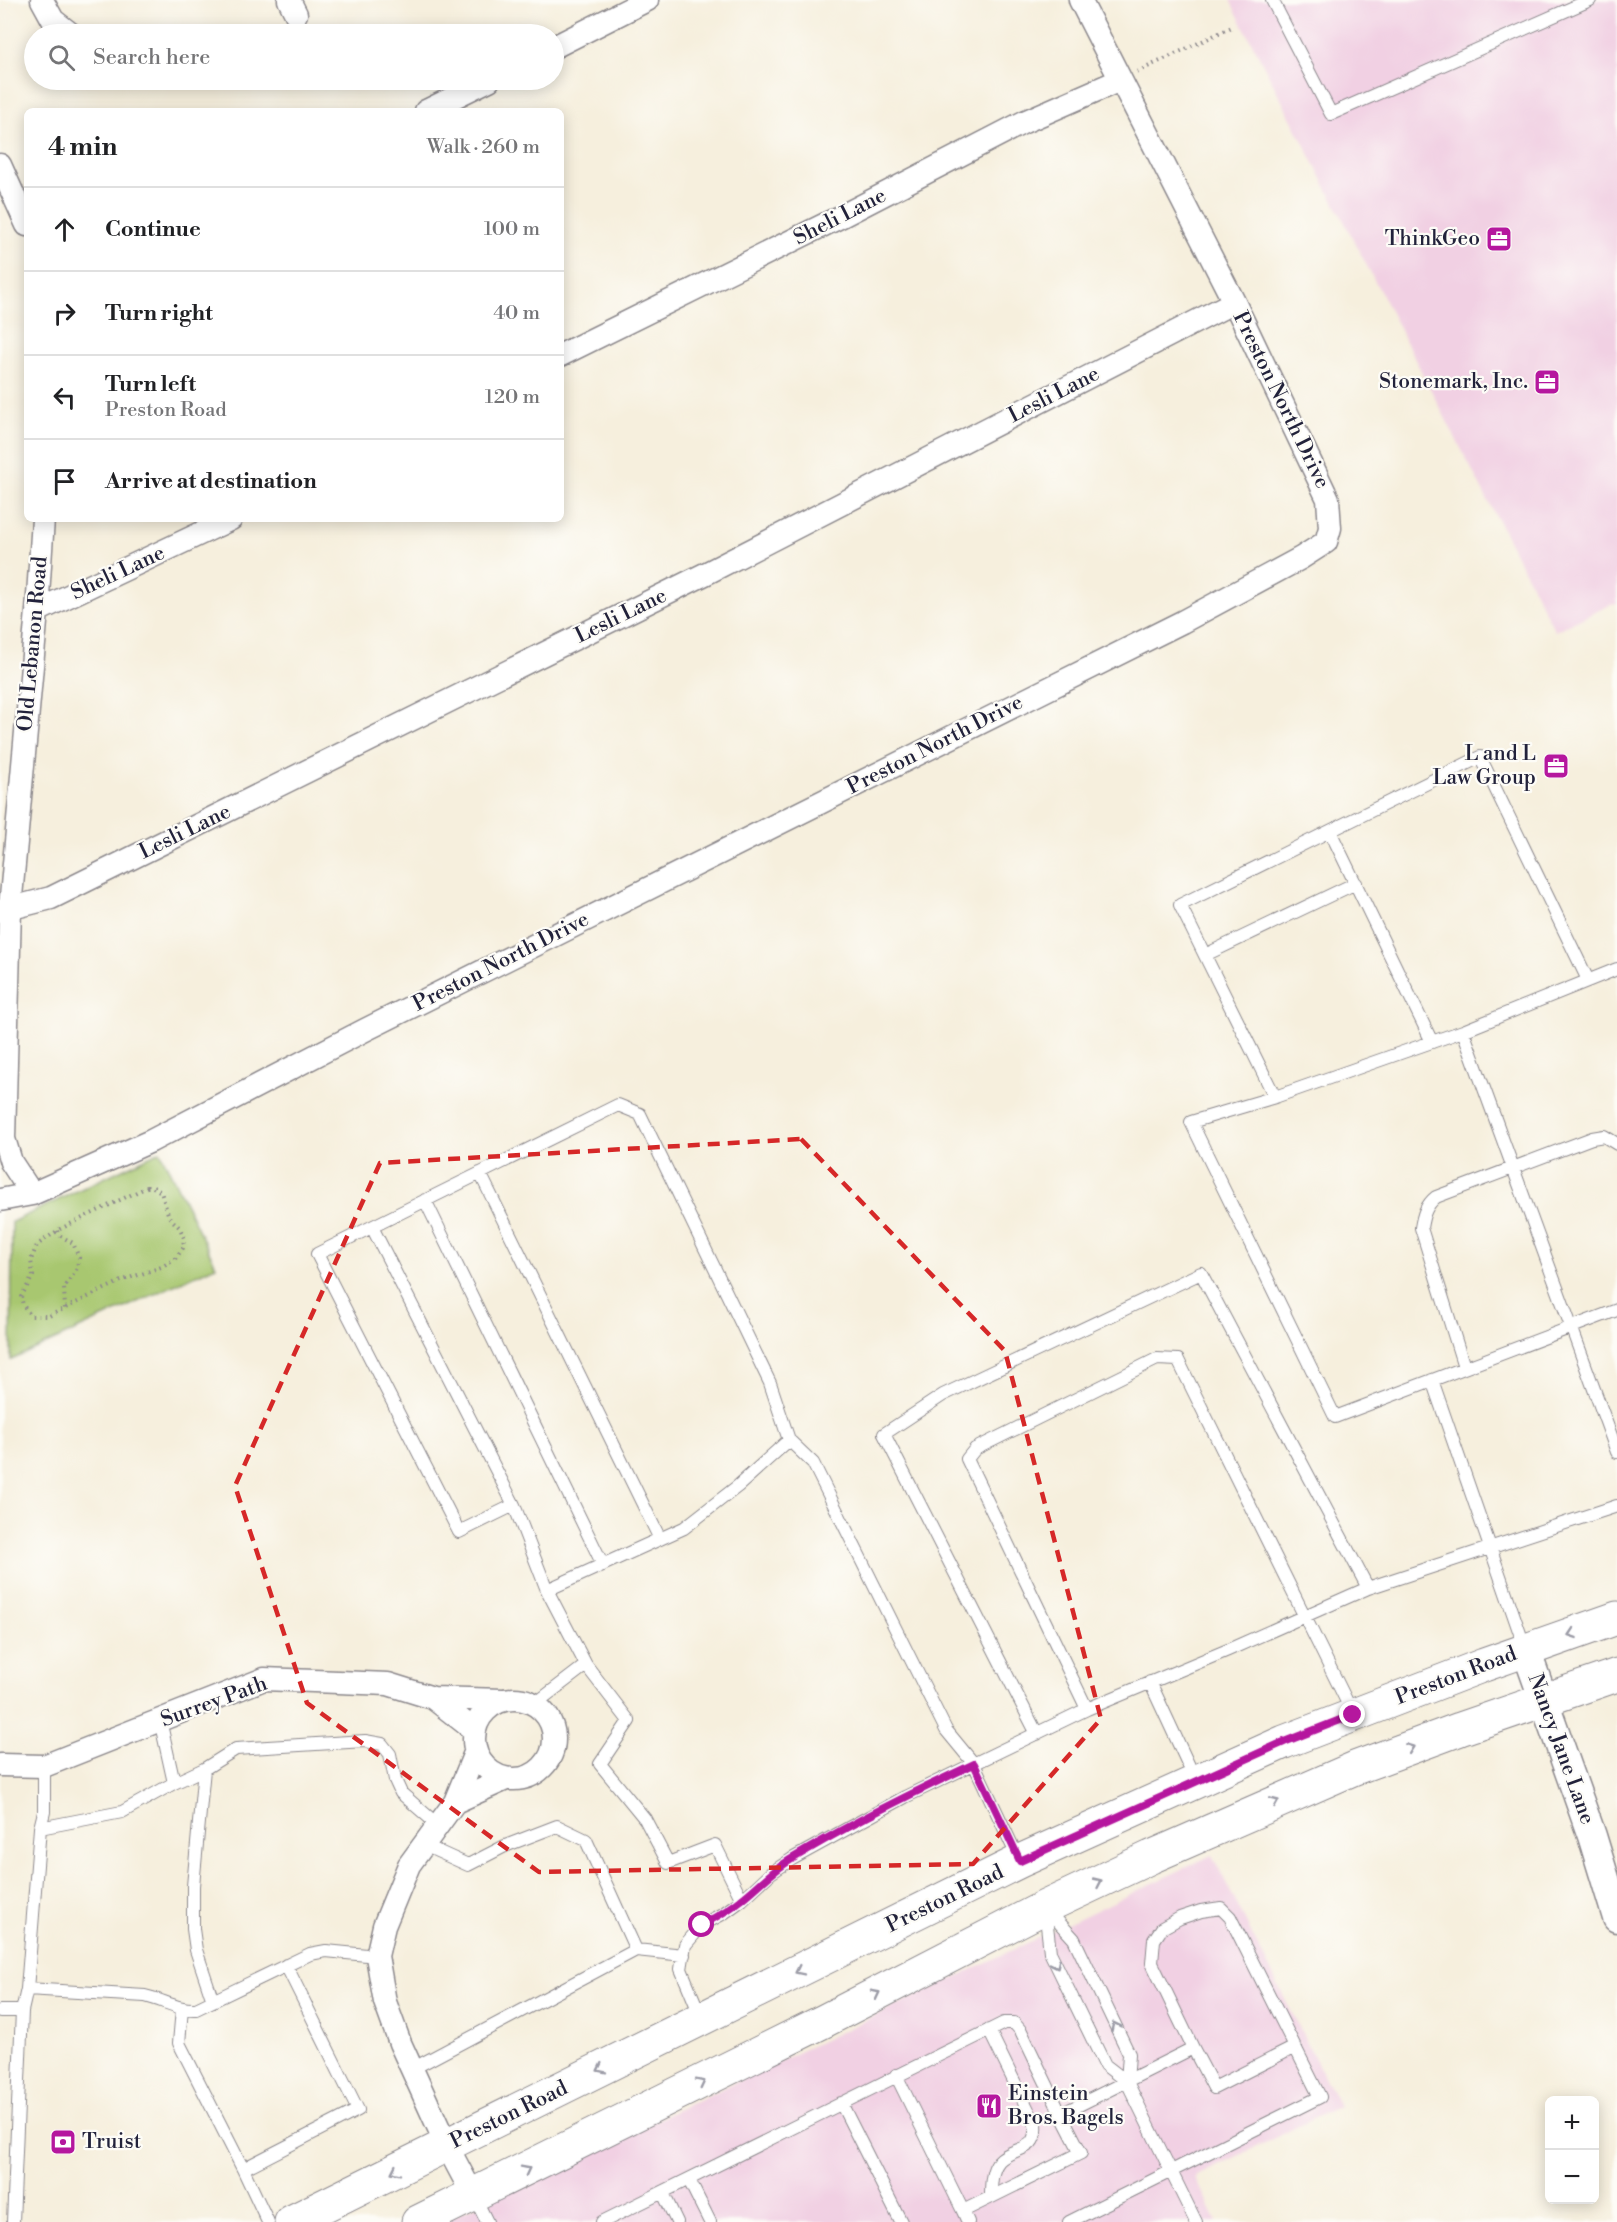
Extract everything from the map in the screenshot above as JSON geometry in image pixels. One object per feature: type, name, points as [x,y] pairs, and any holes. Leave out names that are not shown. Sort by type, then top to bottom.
[{"type":"main road","name":"Preston Road","points":[[291,2222],[1020,1861],[1284,1742],[1617,1618]]},
{"type":"main road","points":[[418,2222],[480,2209],[824,2021],[1044,1907],[1193,1839],[1355,1768],[1543,1700],[1617,1676]]},
{"type":"main road","points":[[1020,1861],[1044,1907]]},
{"type":"street","points":[[42,0],[53,20],[58,24]]},
{"type":"street","points":[[564,42],[647,0]]},
{"type":"street","name":"Preston North Drive","points":[[0,1200],[32,1194],[152,1141],[365,1030],[1182,622],[1301,558],[1326,542],[1330,528],[1328,499],[1233,303],[1080,0]]},
{"type":"street","name":"Sheli Lane","points":[[564,354],[832,221],[1023,122],[1120,80]]},
{"type":"street","points":[[432,108],[469,90]]},
{"type":"street","points":[[0,165],[24,218]]},
{"type":"street","name":"Lesli Lane","points":[[5,910],[51,898],[705,574],[1233,303]]},
{"type":"street","name":"Old Lebanon Road","points":[[32,1194],[11,1162],[4,1139],[5,910],[38,610],[43,522]]},
{"type":"street","name":"Sheli Lane","points":[[38,610],[225,522]]},
{"type":"street","name":"Nancy Jane Lane","points":[[1526,1650],[1592,1836],[1617,1918]]},
{"type":"street","name":"Surrey Path","points":[[0,1765],[44,1766],[264,1679],[388,1684],[433,1698],[503,1700],[519,1698],[535,1704]]},
{"type":"street","name":"Surrey Path","points":[[433,1698],[474,1730]]},
{"type":"street","points":[[480,2209],[447,2146],[412,2069],[385,2002],[377,1956],[384,1926],[409,1865],[455,1802],[475,1753],[474,1730],[478,1719],[489,1707],[503,1700]]},
{"type":"street","points":[[455,1802],[506,1779],[525,1778],[541,1769],[552,1754],[555,1735],[548,1717],[535,1704]]},
{"type":"street","points":[[475,1753],[489,1771],[506,1779]]},
{"type":"lane","points":[[1272,0],[1331,114],[1568,4],[1590,0]]},
{"type":"lane","points":[[1275,1097],[1180,905],[1480,757],[1588,980]]},
{"type":"lane","points":[[1330,831],[1432,1042]]},
{"type":"lane","points":[[1205,955],[1356,883]]},
{"type":"lane","points":[[1617,969],[1463,1031],[1275,1097],[1191,1122],[1335,1416],[1617,1310]]},
{"type":"lane","points":[[1463,1031],[1617,1452]]},
{"type":"lane","points":[[514,1505],[459,1532],[317,1254],[618,1105],[640,1114],[770,1383],[789,1440],[813,1463],[946,1730],[974,1764],[1020,1861]]},
{"type":"lane","points":[[1464,1367],[1421,1228],[1424,1214],[1430,1203],[1436,1197],[1592,1138],[1604,1136],[1617,1144]]},
{"type":"lane","points":[[480,1173],[660,1539]]},
{"type":"lane","points":[[425,1200],[603,1565]]},
{"type":"lane","points":[[372,1227],[514,1505],[547,1590],[586,1665],[629,1721],[600,1764],[645,1819],[668,1863],[715,1845],[742,1900]]},
{"type":"lane","points":[[1037,1734],[884,1434],[943,1395],[1202,1273],[1368,1588]]},
{"type":"lane","points":[[1087,1709],[967,1459],[975,1449],[1157,1359],[1178,1360],[1353,1715]]},
{"type":"lane","points":[[1432,1380],[1526,1650]]},
{"type":"lane","points":[[547,1590],[684,1528],[738,1486],[789,1440]]},
{"type":"lane","points":[[702,2019],[681,1969],[685,1946],[702,1925],[742,1900],[771,1873],[792,1859],[905,1797],[1087,1709],[1368,1588],[1617,1506]]},
{"type":"lane","points":[[535,1704],[586,1665]]},
{"type":"lane","points":[[1150,1682],[1197,1782]]},
{"type":"lane","points":[[160,1720],[174,1783]]},
{"type":"lane","points":[[40,1828],[122,1812],[204,1769],[236,1749],[365,1741],[382,1744],[390,1754],[395,1780],[401,1793],[439,1826]]},
{"type":"lane","points":[[13,2222],[22,2011],[27,1989],[40,1828],[44,1812],[44,1766]]},
{"type":"lane","points":[[204,1769],[193,1886],[193,1929],[196,1950],[213,2001]]},
{"type":"lane","points":[[424,1845],[468,1865],[505,1846],[557,1826],[586,1840],[636,1950]]},
{"type":"lane","points":[[1044,1907],[1050,1952],[1105,2065],[1127,2082],[1196,2222]]},
{"type":"lane","points":[[1044,1907],[1074,1939],[1124,2043],[1129,2054],[1127,2082]]},
{"type":"lane","points":[[1069,2222],[1320,2097],[1295,2047],[1230,1917],[1221,1908],[1201,1911],[1180,1918],[1162,1928],[1154,1940],[1152,1963],[1214,2088],[1295,2047]]},
{"type":"lane","points":[[412,2069],[636,1950],[684,1955]]},
{"type":"lane","points":[[27,1989],[145,1996],[182,2009],[196,2009],[310,1954],[326,1951],[377,1956]]},
{"type":"lane","points":[[243,2169],[358,2110],[286,1965]]},
{"type":"lane","points":[[182,2009],[178,2043],[268,2222]]},
{"type":"lane","points":[[0,2011],[22,2011]]},
{"type":"lane","points":[[602,2222],[896,2075],[1004,2023],[1014,2023],[1021,2031],[1081,2153],[991,2197],[965,2216],[896,2075]]},
{"type":"lane","points":[[989,2030],[1035,2124],[1036,2135],[1033,2141],[999,2161],[992,2178],[991,2197]]},
{"type":"lane","points":[[1061,2114],[1193,2048]]},
{"type":"lane","points":[[841,2103],[901,2222]]},
{"type":"lane","points":[[689,2180],[710,2222]]},
{"type":"lane","points":[[663,2193],[677,2222]]},
{"type":"path","points":[[1120,80],[1234,27]]},
{"type":"path","points":[[147,1187],[161,1192],[170,1217],[180,1228],[184,1238],[183,1248],[175,1259],[161,1268],[121,1281],[65,1309],[49,1316],[31,1316],[23,1305],[21,1297],[33,1276],[31,1260],[37,1245],[57,1231],[147,1187]]},
{"type":"path","points":[[57,1231],[59,1235],[73,1243],[79,1258],[76,1272],[64,1287],[65,1309]]},
{"type":"highlighted area","points":[[801,1139],[1005,1351],[1101,1719],[973,1864],[539,1872],[307,1703],[235,1486],[380,1163]]},
{"type":"shaded area","points":[[1230,0],[1617,0],[1617,604],[1610,605],[1555,631]]},
{"type":"shaded area","points":[[1212,1855],[1339,2106],[1195,2177],[1217,2222],[442,2222]]},
{"type":"green space","points":[[160,1151],[216,1266],[11,1360],[12,1222]]},
{"type":"place","name":"ThinkGeo","points":[[1499,239]]},
{"type":"place","name":"Stonemark, Inc.","points":[[1547,382]]},
{"type":"place","name":"L and L Law Group","points":[[1556,766]]},
{"type":"place","name":"Einstein Bros. Bagels","points":[[989,2106]]},
{"type":"place","name":"Truist","points":[[63,2142]]},
{"type":"route","points":[[702,1925],[742,1900],[771,1873],[792,1859],[905,1797],[974,1764],[1020,1861],[1284,1742],[1353,1715]]}]
